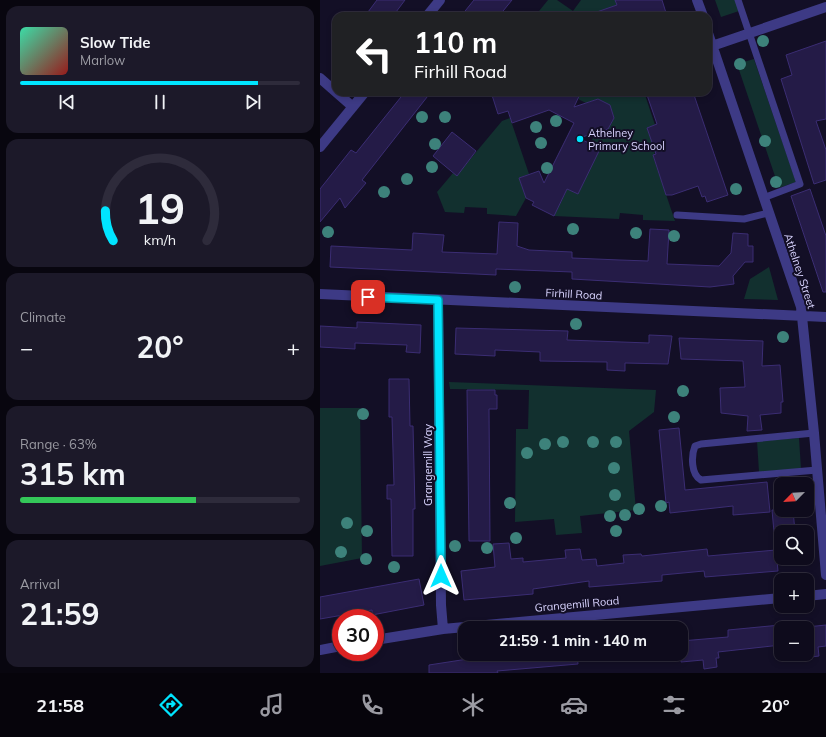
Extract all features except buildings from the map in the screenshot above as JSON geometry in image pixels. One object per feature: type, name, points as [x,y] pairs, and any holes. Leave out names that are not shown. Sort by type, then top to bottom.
[{"type":"street","points":[[430,12],[440,0]]},
{"type":"street","points":[[698,0],[702,12]]},
{"type":"street","points":[[712,46],[826,7]]},
{"type":"street","name":"Athelney Street","points":[[712,46],[802,317],[814,433],[826,575]]},
{"type":"street","points":[[320,78],[332,89]]},
{"type":"street","points":[[340,96],[353,107]]},
{"type":"street","points":[[320,147],[362,96]]},
{"type":"street","name":"Firhill Road","points":[[320,294],[826,317]]},
{"type":"street","name":"Grangemill Way","points":[[438,300],[441,605],[443,629]]},
{"type":"street","points":[[814,595],[826,594]]},
{"type":"street","name":"Grangemill Road","points":[[384,639],[443,629],[774,599]]},
{"type":"street","points":[[320,650],[332,648]]},
{"type":"lane","points":[[738,0],[800,184],[763,198]]},
{"type":"lane","points":[[677,215],[744,219],[768,213]]},
{"type":"lane","points":[[814,433],[701,444],[695,446],[692,452],[694,472],[696,478],[701,480],[817,470]]},
{"type":"green space","points":[[548,0],[557,0],[573,11],[581,0],[615,0],[617,5],[609,8],[610,12],[538,12]]},
{"type":"green space","points":[[715,0],[735,0],[739,11],[721,17]]},
{"type":"green space","points":[[754,59],[796,182],[779,188],[737,64]]},
{"type":"green space","points":[[579,96],[645,96],[655,125],[647,128],[655,152],[653,156],[675,221],[643,220],[643,215],[620,213],[619,219],[554,216],[567,189],[600,149],[590,144],[596,132],[608,129],[614,118],[610,105],[598,99],[586,103],[578,99]]},
{"type":"green space","points":[[510,118],[529,174],[519,178],[526,198],[516,216],[487,214],[487,208],[465,207],[464,213],[445,212],[437,192],[453,173],[457,175],[502,121]]},
{"type":"green space","points":[[769,267],[778,300],[744,299],[750,279]]},
{"type":"green space","points":[[449,382],[656,390],[654,412],[629,431],[636,510],[580,516],[582,533],[556,535],[554,519],[515,522],[516,429],[528,429],[529,390],[450,389]]},
{"type":"green space","points":[[320,408],[360,408],[362,558],[320,566]]},
{"type":"green space","points":[[799,438],[801,469],[759,472],[757,441]]},
{"type":"place","name":"Athelney Primary School","points":[[580,139]]},
{"type":"route","points":[[368,297],[438,300],[441,576]]}]
